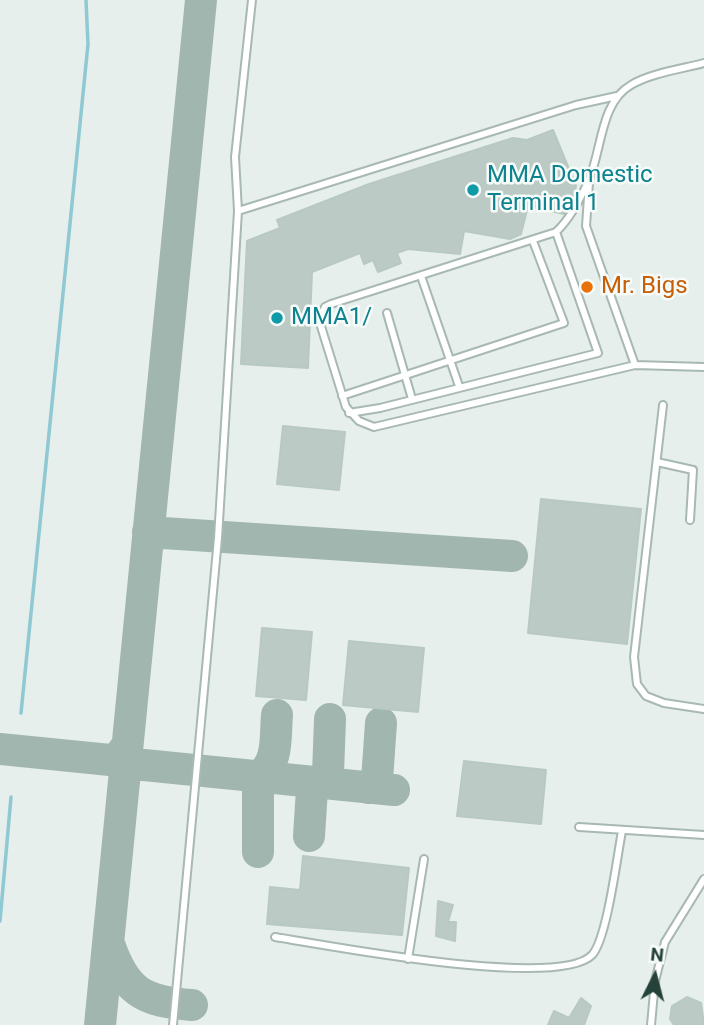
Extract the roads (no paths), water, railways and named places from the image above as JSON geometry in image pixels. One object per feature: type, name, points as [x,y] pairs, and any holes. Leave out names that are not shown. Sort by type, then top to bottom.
[{"type":"lane","points":[[173,1025],[218,538],[238,211],[235,157],[252,0]]},
{"type":"lane","points":[[704,63],[632,84],[617,96],[610,108],[590,176],[571,215],[556,232],[331,304],[321,313],[321,330],[349,413],[359,422],[374,426],[635,365],[704,367]]},
{"type":"lane","points":[[238,211],[576,105],[617,96]]},
{"type":"lane","points":[[590,176],[586,226],[635,365]]},
{"type":"lane","points":[[349,413],[599,350],[556,232]]},
{"type":"lane","points":[[342,396],[564,323],[533,241]]},
{"type":"lane","points":[[421,276],[459,386]]},
{"type":"lane","points":[[387,313],[412,399]]},
{"type":"lane","points":[[663,405],[635,673],[646,696],[664,703],[704,709]]},
{"type":"lane","points":[[657,462],[693,470],[690,520]]},
{"type":"lane","points":[[579,827],[704,835]]},
{"type":"lane","points":[[275,937],[408,959],[531,968],[566,965],[588,959],[594,953],[601,936],[622,831]]},
{"type":"lane","points":[[408,959],[424,859]]},
{"type":"lane","points":[[651,1025],[655,981],[665,942],[704,880]]},
{"type":"waterway","points":[[21,713],[88,44],[86,0]]},
{"type":"waterway","points":[[0,921],[11,797]]},
{"type":"place","name":"MMA Domestic Terminal 1","points":[[473,190]]},
{"type":"place","name":"Mr. Bigs","points":[[587,287]]},
{"type":"place","name":"MMA1/","points":[[277,318]]}]
